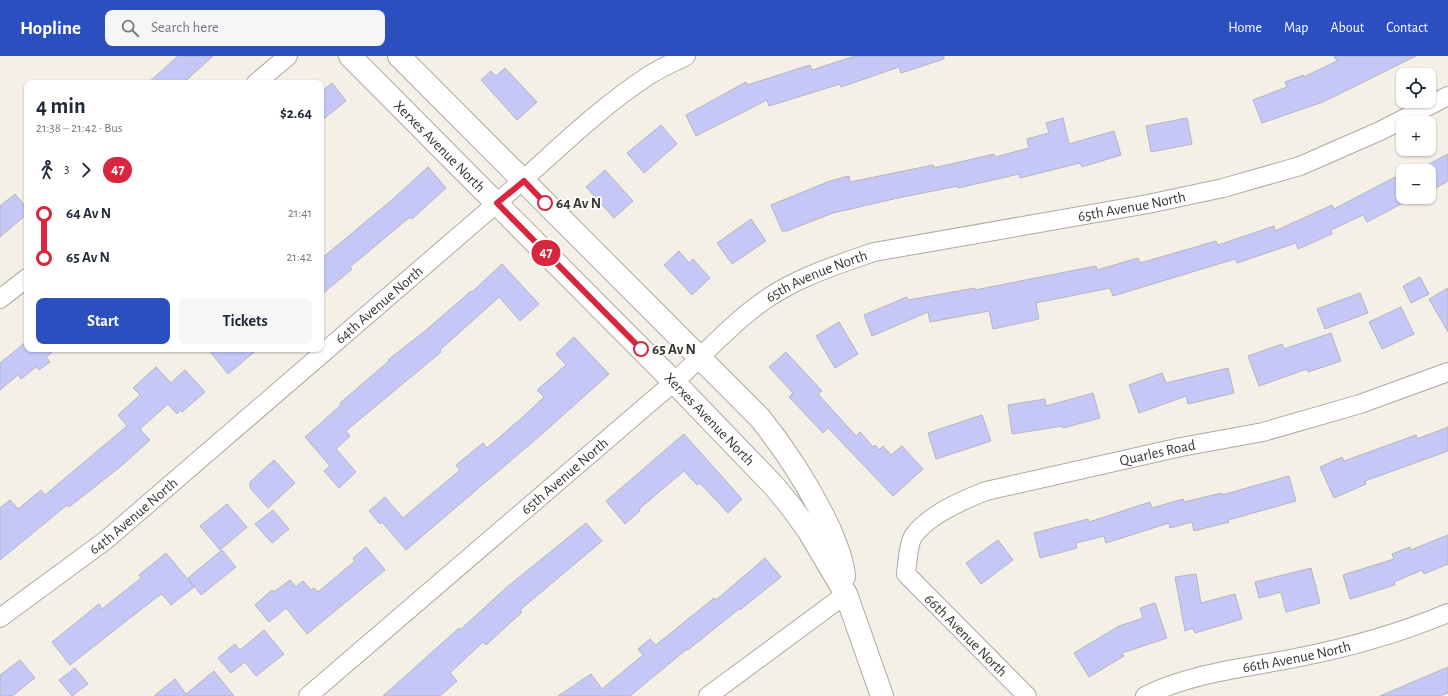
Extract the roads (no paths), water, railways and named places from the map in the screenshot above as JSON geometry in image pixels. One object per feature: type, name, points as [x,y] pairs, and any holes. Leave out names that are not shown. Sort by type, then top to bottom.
[{"type":"street","points":[[260,80],[288,56]]},
{"type":"street","name":"Xerxes Avenue North","points":[[350,56],[674,382],[775,487],[808,530],[846,594],[882,696]]},
{"type":"street","name":"Xerxes Avenue North","points":[[399,56],[760,418],[787,451],[818,504],[836,546],[844,570],[846,594]]},
{"type":"street","name":"64th Avenue North","points":[[0,618],[106,540],[524,181],[557,148],[611,103],[649,75],[686,56]]},
{"type":"street","name":"65th Avenue North","points":[[308,696],[674,382],[700,359],[721,335],[755,307],[792,283],[833,266],[874,252],[1148,204],[1223,188],[1300,166],[1380,131],[1448,96]]},
{"type":"street","points":[[0,299],[24,280]]},
{"type":"street","name":"Quarles Road","points":[[906,574],[913,535],[935,516],[959,502],[986,491],[1182,447],[1263,432],[1360,404],[1448,372]]},
{"type":"street","name":"66th Avenue North","points":[[906,574],[1027,696]]},
{"type":"street","points":[[708,696],[846,594]]},
{"type":"street","name":"66th Avenue North","points":[[1145,696],[1160,688],[1196,676],[1300,658],[1366,642],[1448,613]]},
{"type":"place","name":"64 Av N","points":[[545,203]]},
{"type":"place","name":"65 Av N","points":[[641,349]]}]
